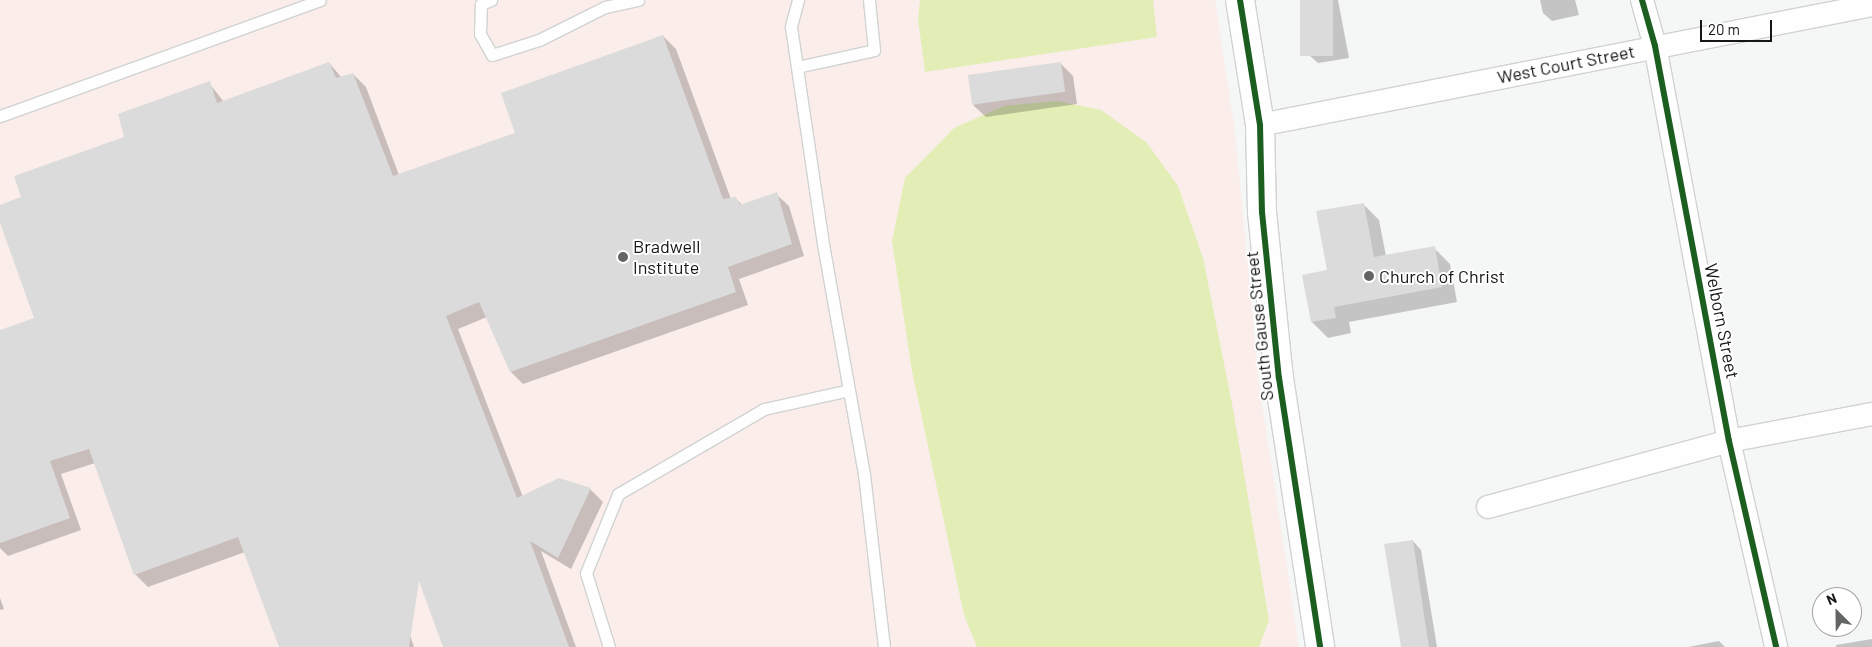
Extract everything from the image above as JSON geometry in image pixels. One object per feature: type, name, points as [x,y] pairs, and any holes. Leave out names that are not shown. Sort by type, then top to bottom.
[{"type":"street","name":"South Gause Street","points":[[1240,0],[1260,125],[1262,212],[1279,378],[1320,647]]},
{"type":"street","name":"Welborn Street","points":[[1642,0],[1655,46],[1729,441],[1776,647]]},
{"type":"street","name":"West Court Street","points":[[1260,125],[1655,46],[1872,5]]},
{"type":"street","points":[[1488,507],[1729,441],[1872,414]]},
{"type":"lane","points":[[0,116],[320,0]]},
{"type":"lane","points":[[491,0],[481,4],[480,34],[492,55],[540,40],[605,7],[638,0]]},
{"type":"lane","points":[[798,0],[791,27],[864,474],[884,647]]},
{"type":"lane","points":[[797,67],[874,50],[869,0]]},
{"type":"lane","points":[[609,647],[586,573],[618,494],[764,410],[849,390]]},
{"type":"shaded area","name":"Bradwell Institute","points":[[0,0],[1215,0],[1235,132],[1259,383],[1299,647],[0,647]]},
{"type":"green space","points":[[920,0],[1153,0],[1157,37],[925,72],[918,19]]},
{"type":"green space","points":[[1057,101],[1101,110],[1147,143],[1178,186],[1203,258],[1233,409],[1269,620],[1259,647],[977,647],[964,615],[912,371],[892,241],[905,178],[954,128],[1004,106]]},
{"type":"building","points":[[1300,0],[1333,0],[1333,56],[1300,56]]},
{"type":"building","name":"Bradwell Institute","points":[[663,35],[723,199],[736,197],[740,205],[777,192],[792,244],[728,267],[736,292],[510,372],[479,302],[446,316],[517,498],[559,478],[591,488],[558,558],[530,541],[569,647],[443,647],[419,581],[409,647],[279,647],[238,537],[134,575],[89,449],[50,461],[70,518],[0,543],[0,330],[34,318],[0,223],[0,205],[21,197],[14,176],[124,137],[118,114],[210,81],[217,103],[329,62],[336,78],[353,73],[393,176],[515,133],[501,93]]},
{"type":"building","points":[[1061,62],[1065,92],[972,105],[968,75]]},
{"type":"building","points":[[1364,203],[1374,257],[1435,246],[1442,287],[1334,307],[1336,318],[1311,322],[1302,275],[1327,270],[1316,211]]},
{"type":"building","points":[[1413,540],[1429,647],[1401,647],[1384,544]]},
{"type":"cycle path","points":[[1240,0],[1260,125],[1262,212],[1279,378],[1320,647]]},
{"type":"cycle path","points":[[1642,0],[1655,46],[1729,441],[1776,647]]},
{"type":"place","name":"Bradwell Institute","points":[[623,257]]},
{"type":"place","name":"Church of Christ","points":[[1369,276]]}]
